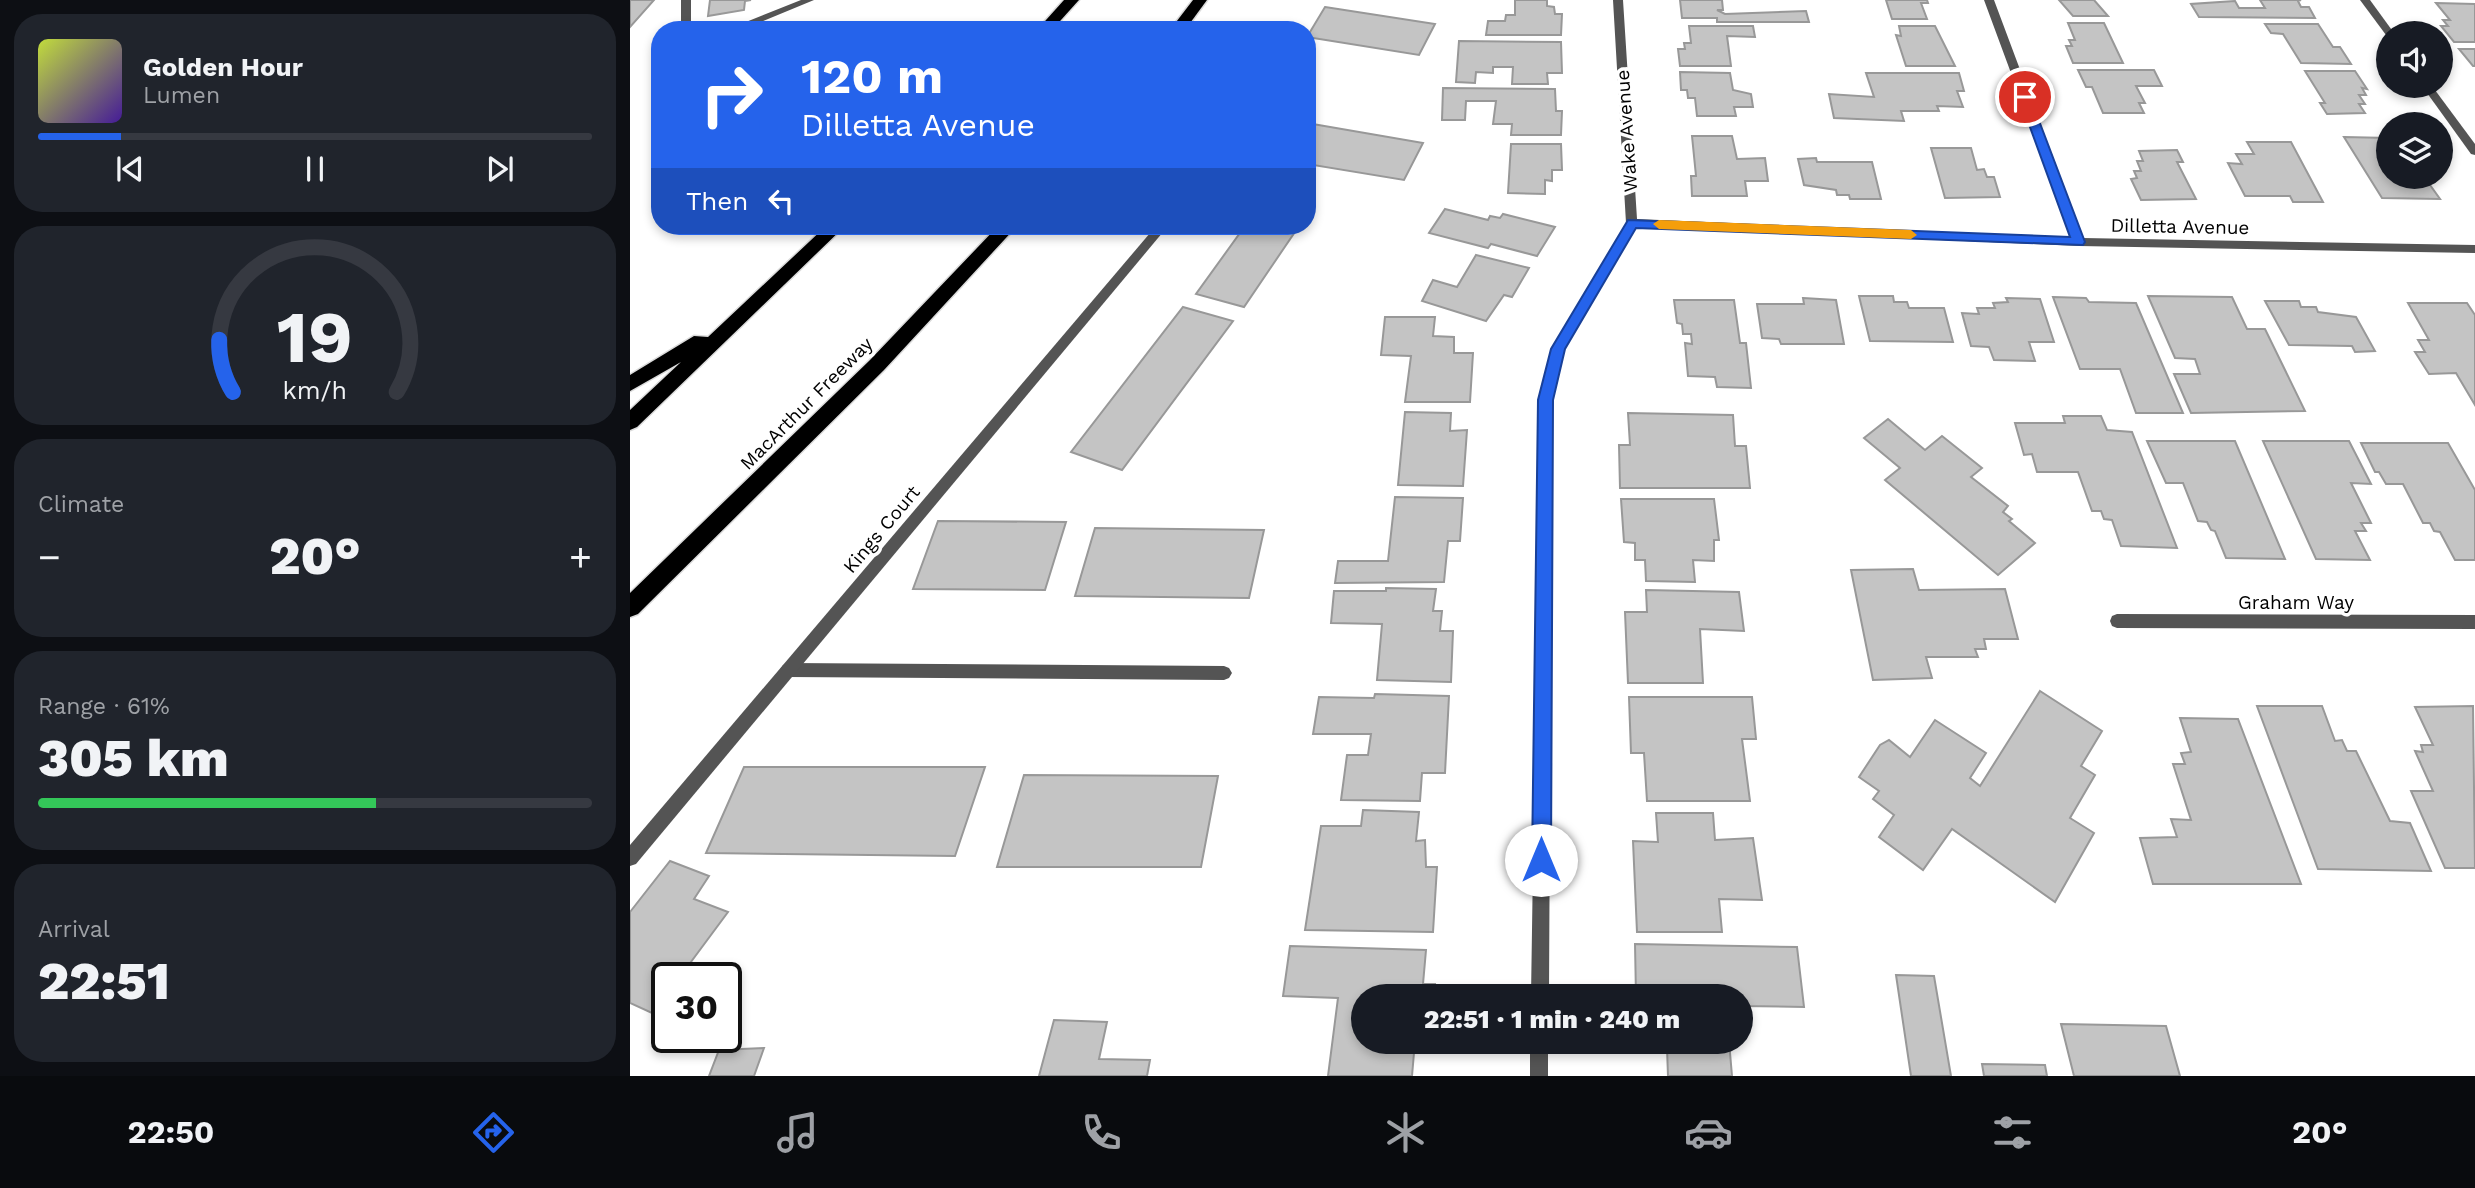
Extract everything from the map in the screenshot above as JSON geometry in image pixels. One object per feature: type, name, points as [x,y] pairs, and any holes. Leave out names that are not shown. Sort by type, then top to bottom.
[{"type":"highway","points":[[1052,21],[1072,0]]},
{"type":"highway","points":[[1184,21],[1200,0]]},
{"type":"highway","points":[[630,422],[826,235]]},
{"type":"highway","name":"MacArthur Freeway","points":[[630,607],[867,374],[998,235]]},
{"type":"highway","points":[[630,384],[735,320]]},
{"type":"street","points":[[686,0],[686,21]]},
{"type":"street","points":[[756,21],[809,0]]},
{"type":"street","name":"Wake Avenue","points":[[1618,0],[1632,223]]},
{"type":"street","points":[[1989,0],[2079,242]]},
{"type":"street","points":[[2365,0],[2380,21]]},
{"type":"street","points":[[2436,98],[2475,152]]},
{"type":"street","points":[[1540,984],[1546,400],[1558,349],[1632,223]]},
{"type":"street","name":"Dilletta Avenue","points":[[1632,223],[2079,242],[2475,249]]},
{"type":"street","name":"Kings Court","points":[[630,858],[1154,235]]},
{"type":"street","name":"Graham Way","points":[[2117,621],[2475,622]]},
{"type":"street","points":[[788,670],[1224,673]]},
{"type":"street","points":[[1539,1054],[1539,1076]]},
{"type":"building","points":[[630,0],[654,0],[630,27]]},
{"type":"building","points":[[710,0],[751,0],[745,1],[744,10],[708,16]]},
{"type":"building","points":[[1515,0],[1547,0],[1547,6],[1554,7],[1555,14],[1562,14],[1561,35],[1486,35],[1488,21],[1505,21],[1506,15],[1515,15]]},
{"type":"building","points":[[1680,0],[1722,0],[1723,10],[1717,10],[1725,14],[1806,11],[1809,22],[1717,22],[1717,18],[1682,18]]},
{"type":"building","points":[[1886,0],[1927,0],[1928,3],[1921,3],[1927,19],[1892,19]]},
{"type":"building","points":[[2059,0],[2094,0],[2108,16],[2073,16]]},
{"type":"building","points":[[2260,0],[2301,0],[2298,1],[2301,7],[2309,7],[2315,18],[2199,17],[2191,4],[2235,1],[2239,8],[2265,8]]},
{"type":"building","points":[[2436,3],[2475,4],[2475,42],[2454,42],[2453,21],[2443,20],[2450,20]]},
{"type":"building","points":[[1325,7],[1435,24],[1419,55],[1316,38],[1316,22]]},
{"type":"building","points":[[2068,23],[2104,23],[2123,63],[2073,63],[2066,46],[2072,46],[2069,40],[2075,40]]},
{"type":"building","points":[[2265,24],[2318,24],[2333,47],[2340,47],[2351,64],[2301,63],[2283,34],[2271,33]]},
{"type":"building","points":[[1689,26],[1753,26],[1755,37],[1727,36],[1731,66],[1680,66],[1678,49],[1685,49],[1684,43],[1691,43]]},
{"type":"building","points":[[1899,26],[1935,26],[1955,66],[1906,66],[1896,35],[1901,36]]},
{"type":"building","points":[[1459,41],[1561,42],[1562,73],[1547,73],[1548,84],[1512,84],[1513,67],[1493,67],[1493,73],[1476,72],[1475,83],[1456,82]]},
{"type":"building","points":[[2459,49],[2475,49],[2475,66],[2473,66]]},
{"type":"building","points":[[2078,70],[2154,70],[2162,86],[2136,86],[2145,103],[2139,103],[2144,113],[2103,113],[2092,87],[2086,87]]},
{"type":"building","points":[[2305,71],[2355,71],[2367,89],[2362,88],[2366,95],[2359,95],[2365,104],[2359,104],[2365,113],[2327,114],[2320,103],[2325,103]]},
{"type":"building","points":[[1680,72],[1730,73],[1733,90],[1751,94],[1753,107],[1734,107],[1736,116],[1697,116],[1695,98],[1688,98],[1687,90],[1681,90]]},
{"type":"building","points":[[1866,73],[1959,73],[1964,91],[1957,91],[1963,107],[1937,106],[1939,111],[1901,111],[1904,121],[1834,118],[1829,94],[1874,97]]},
{"type":"building","points":[[1443,88],[1555,89],[1556,111],[1562,111],[1561,135],[1511,135],[1512,124],[1493,124],[1496,101],[1466,101],[1465,120],[1442,120]]},
{"type":"building","points":[[1316,125],[1423,143],[1404,180],[1316,165]]},
{"type":"building","points":[[1692,136],[1732,136],[1737,159],[1765,158],[1768,181],[1745,181],[1747,196],[1692,196],[1691,176],[1696,176]]},
{"type":"building","points":[[2344,137],[2376,138],[2376,188]]},
{"type":"building","points":[[2247,142],[2291,142],[2323,202],[2293,202],[2290,196],[2245,196],[2228,163],[2242,164],[2236,154],[2254,154]]},
{"type":"building","points":[[1511,144],[1561,144],[1562,170],[1552,170],[1552,181],[1545,180],[1545,194],[1508,193]]},
{"type":"building","points":[[1931,148],[1971,148],[1977,170],[1984,169],[1987,177],[1994,177],[2000,197],[1945,198]]},
{"type":"building","points":[[2177,150],[2183,162],[2177,162],[2196,199],[2141,200],[2131,179],[2137,178],[2134,171],[2141,171],[2137,161],[2143,161],[2139,151]]},
{"type":"building","points":[[1816,158],[1817,162],[1872,162],[1881,199],[1850,199],[1849,195],[1837,195],[1836,190],[1804,185],[1798,159]]},
{"type":"building","points":[[2376,189],[2433,189],[2440,199],[2382,198]]},
{"type":"building","points":[[1445,209],[1488,220],[1490,216],[1500,218],[1503,214],[1555,227],[1537,256],[1491,244],[1488,248],[1429,233]]},
{"type":"building","points":[[1239,235],[1293,235],[1244,307],[1196,294]]},
{"type":"building","points":[[1476,255],[1529,268],[1512,297],[1504,295],[1486,321],[1422,301],[1433,280],[1457,287]]},
{"type":"building","points":[[1859,296],[1893,296],[1894,302],[1907,302],[1909,308],[1944,308],[1953,342],[1870,341]]},
{"type":"building","points":[[2148,296],[2232,297],[2247,329],[2265,329],[2305,411],[2191,413],[2174,374],[2200,374],[2195,359],[2175,358]]},
{"type":"building","points":[[2053,297],[2086,298],[2089,302],[2136,303],[2183,413],[2136,413],[2120,369],[2080,369]]},
{"type":"building","points":[[1803,298],[1836,300],[1844,344],[1781,344],[1779,339],[1762,338],[1757,304],[1804,304]]},
{"type":"building","points":[[2006,298],[2040,299],[2054,342],[2029,342],[2035,361],[1994,360],[1989,347],[1971,346],[1962,313],[1979,314],[1977,308],[1995,308],[1993,303],[2008,302]]},
{"type":"building","points":[[1674,300],[1734,300],[1740,343],[1746,343],[1751,388],[1717,387],[1715,377],[1688,376],[1685,343],[1692,344],[1691,334],[1683,334],[1682,324],[1677,323]]},
{"type":"building","points":[[2265,301],[2299,301],[2301,307],[2316,307],[2318,312],[2356,317],[2375,351],[2355,352],[2352,346],[2289,345]]},
{"type":"building","points":[[2408,303],[2467,303],[2475,315],[2475,405],[2456,373],[2429,374],[2415,352],[2425,352],[2418,340],[2429,340]]},
{"type":"building","points":[[1183,307],[1233,321],[1122,470],[1071,452]]},
{"type":"building","points":[[1385,317],[1435,317],[1433,336],[1454,337],[1454,353],[1473,353],[1470,402],[1405,402],[1411,356],[1381,355]]},
{"type":"building","points":[[1405,412],[1451,413],[1450,431],[1467,430],[1463,486],[1398,485]]},
{"type":"building","points":[[1628,413],[1733,415],[1735,446],[1746,446],[1750,488],[1620,488],[1619,445],[1630,445]]},
{"type":"building","points":[[2063,416],[2101,416],[2107,430],[2132,432],[2177,548],[2121,546],[2112,520],[2104,519],[2101,511],[2092,511],[2078,472],[2037,472],[2032,454],[2024,455],[2015,423],[2065,423]]},
{"type":"building","points":[[1888,419],[1925,450],[1942,436],[1982,468],[1971,477],[2008,506],[2003,512],[2012,519],[2009,521],[2035,543],[1998,575],[1885,480],[1900,468],[1864,438]]},
{"type":"building","points":[[2147,441],[2235,441],[2285,559],[2226,558],[2215,531],[2211,530],[2207,522],[2198,521],[2183,483],[2166,483]]},
{"type":"building","points":[[2263,441],[2349,441],[2371,484],[2351,483],[2371,523],[2361,523],[2366,531],[2355,531],[2370,560],[2316,559]]},
{"type":"building","points":[[2361,443],[2448,443],[2475,490],[2475,560],[2455,560],[2440,532],[2434,531],[2430,523],[2423,523],[2403,484],[2386,484],[2379,472],[2375,472]]},
{"type":"building","points":[[1395,497],[1463,498],[1460,541],[1448,541],[1444,582],[1335,583],[1338,561],[1388,561]]},
{"type":"building","points":[[1621,499],[1714,499],[1719,540],[1714,540],[1714,561],[1693,560],[1695,582],[1646,581],[1645,560],[1635,560],[1635,543],[1624,542]]},
{"type":"building","points":[[938,521],[1066,522],[1045,590],[913,589]]},
{"type":"building","points":[[1095,528],[1264,530],[1249,598],[1075,596]]},
{"type":"building","points":[[1913,569],[1919,590],[2005,589],[2018,639],[1984,639],[1986,649],[1975,649],[1978,657],[1926,657],[1932,678],[1873,680],[1851,570]]},
{"type":"building","points":[[1386,588],[1436,589],[1433,611],[1442,611],[1440,631],[1453,631],[1451,682],[1377,680],[1382,624],[1331,623],[1334,591],[1386,591]]},
{"type":"building","points":[[1646,590],[1739,592],[1744,631],[1700,629],[1703,683],[1628,683],[1625,612],[1647,612]]},
{"type":"building","points":[[2040,691],[2102,731],[2081,766],[2095,775],[2070,818],[2094,833],[2055,902],[1952,829],[1923,870],[1879,837],[1894,815],[1873,799],[1879,791],[1859,777],[1880,745],[1889,740],[1910,757],[1935,720],[1986,753],[1970,778],[1980,786]]},
{"type":"building","points":[[1375,694],[1449,696],[1445,773],[1422,773],[1420,801],[1341,800],[1347,755],[1368,755],[1371,734],[1313,734],[1319,697],[1374,698]]},
{"type":"building","points":[[1629,697],[1752,697],[1756,739],[1742,739],[1750,801],[1647,801],[1644,753],[1631,753]]},
{"type":"building","points":[[2257,706],[2322,706],[2335,741],[2342,740],[2347,751],[2356,751],[2390,821],[2410,823],[2431,871],[2318,869]]},
{"type":"building","points":[[2473,706],[2475,868],[2445,868],[2411,791],[2433,791],[2415,751],[2423,752],[2421,745],[2433,745],[2415,707]]},
{"type":"building","points":[[2180,718],[2238,719],[2301,884],[2153,884],[2140,838],[2177,837],[2171,819],[2191,820],[2173,764],[2185,764],[2181,753],[2191,752]]},
{"type":"building","points":[[744,767],[985,767],[955,856],[706,853]]},
{"type":"building","points":[[1024,775],[1218,776],[1201,867],[997,867]]},
{"type":"building","points":[[1363,810],[1419,812],[1416,841],[1425,840],[1426,867],[1437,867],[1433,932],[1305,930],[1321,826],[1361,826]]},
{"type":"building","points":[[1656,813],[1713,813],[1715,840],[1753,838],[1762,900],[1719,899],[1722,932],[1637,932],[1633,841],[1658,842]]},
{"type":"building","points":[[670,861],[709,876],[694,899],[728,912],[691,962],[651,962],[651,1013],[630,1003],[630,912]]},
{"type":"building","points":[[1635,944],[1797,947],[1804,1007],[1753,1006],[1753,984],[1636,984]]},
{"type":"building","points":[[1290,946],[1426,950],[1423,984],[1351,984],[1351,1054],[1414,1054],[1412,1076],[1328,1076],[1338,998],[1283,996]]},
{"type":"building","points":[[1896,975],[1934,976],[1951,1076],[1911,1076]]},
{"type":"building","points":[[1054,1020],[1107,1022],[1099,1059],[1150,1060],[1147,1076],[1039,1076]]},
{"type":"building","points":[[2061,1024],[2166,1026],[2180,1076],[2074,1076]]},
{"type":"building","points":[[764,1048],[754,1076],[709,1076],[718,1053],[742,1053],[742,1049]]},
{"type":"building","points":[[1667,1054],[1730,1054],[1732,1076],[1668,1076]]},
{"type":"building","points":[[1982,1064],[2045,1065],[2047,1076],[1984,1076]]},
{"type":"slow traffic","points":[[1659,224],[1911,235]]},
{"type":"route","points":[[1541,860],[1546,400],[1549,374],[1558,349],[1632,223],[2079,242],[2025,97]]}]
